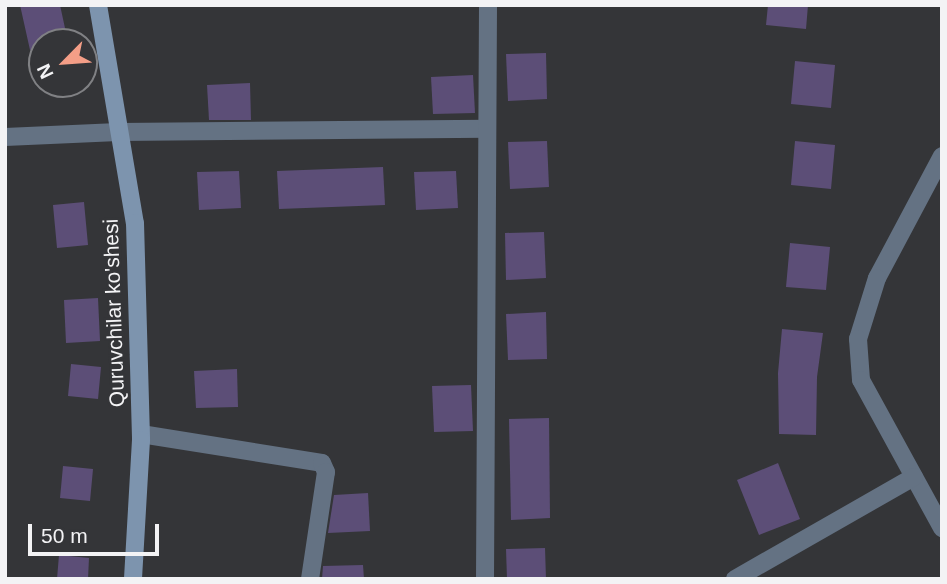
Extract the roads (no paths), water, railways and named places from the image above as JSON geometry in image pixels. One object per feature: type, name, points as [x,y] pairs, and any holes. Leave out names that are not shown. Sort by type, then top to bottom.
[{"type":"main road","name":"Quruvchilar ko'shesi","points":[[99,5],[135,223],[141,433],[133,579]]},
{"type":"street","points":[[485,579],[488,5]]},
{"type":"street","points":[[5,137],[118,132],[486,128]]},
{"type":"street","points":[[942,156],[877,278],[858,339],[860,380],[942,528]]},
{"type":"street","points":[[141,433],[322,463],[326,472],[310,579]]},
{"type":"street","points":[[735,579],[914,477]]}]
